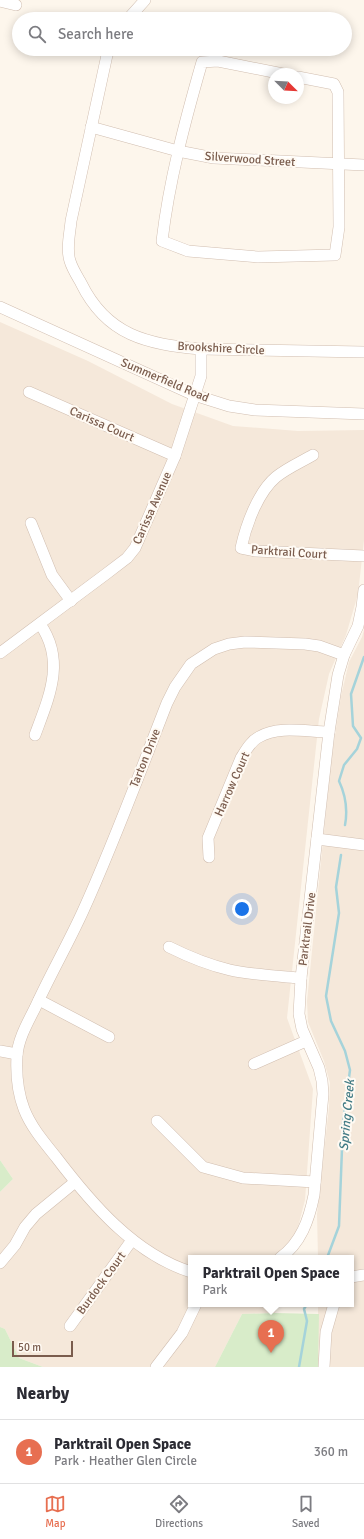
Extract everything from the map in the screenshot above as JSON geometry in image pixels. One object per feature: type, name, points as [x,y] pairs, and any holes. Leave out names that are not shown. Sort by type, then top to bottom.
[{"type":"street","points":[[134,12],[145,0]]},
{"type":"street","points":[[0,2],[16,5]]},
{"type":"street","name":"Brookshire Circle","points":[[107,56],[71,221],[69,245],[70,260],[87,295],[99,311],[113,324],[131,335],[150,342],[175,346],[201,349],[364,352]]},
{"type":"street","points":[[268,71],[218,61],[202,62],[178,151],[165,213],[162,241],[188,251],[242,256],[335,256],[339,227],[338,92],[334,84],[304,78]]},
{"type":"street","name":"Silverwood Street","points":[[91,128],[178,151],[214,158],[364,165]]},
{"type":"street","name":"Summerfield Road","points":[[0,307],[194,395],[229,406],[255,410],[364,414]]},
{"type":"street","name":"Carissa Avenue","points":[[0,653],[71,601],[126,558],[135,548],[175,456],[200,376],[201,349]]},
{"type":"street","name":"Carissa Court","points":[[29,392],[175,456]]},
{"type":"street","name":"Parktrail Court","points":[[313,455],[276,477],[266,488],[245,531],[240,548],[256,551],[364,556]]},
{"type":"street","points":[[31,523],[52,575],[71,601]]},
{"type":"street","name":"Parktrail Drive","points":[[283,1255],[292,1246],[306,1225],[311,1212],[315,1182],[323,1094],[322,1081],[306,1041],[299,1014],[301,978],[329,732],[338,675],[344,655],[358,626],[364,590]]},
{"type":"street","points":[[35,735],[47,702],[53,677],[54,658],[52,646],[40,624]]},
{"type":"street","name":"Tarton Drive","points":[[75,1182],[32,1126],[24,1108],[17,1079],[17,1054],[24,1031],[84,910],[167,703],[191,664],[214,649],[245,642],[304,644],[319,646],[344,655]]},
{"type":"street","name":"Harrow Court","points":[[209,857],[208,838],[241,758],[257,737],[267,732],[329,732]]},
{"type":"street","points":[[317,839],[364,846]]},
{"type":"street","points":[[169,948],[193,958],[230,970],[251,974],[301,978]]},
{"type":"street","points":[[39,1000],[109,1037]]},
{"type":"street","points":[[254,1064],[306,1041]]},
{"type":"street","points":[[0,1051],[17,1054]]},
{"type":"street","points":[[157,1121],[203,1166],[243,1178],[315,1182]]},
{"type":"street","points":[[0,1262],[15,1245],[25,1227],[36,1214],[75,1182],[98,1209],[132,1240],[171,1264],[188,1271]]},
{"type":"street","name":"Burdock Court","points":[[70,1326],[132,1240]]},
{"type":"street","points":[[354,1277],[364,1275]]},
{"type":"street","points":[[156,1367],[182,1332],[194,1307]]},
{"type":"street","points":[[324,1367],[326,1332],[333,1307]]},
{"type":"shaded area","points":[[0,322],[88,361],[172,404],[233,426],[298,431],[364,430],[364,540],[358,594],[346,635],[329,674],[319,719],[287,1018],[313,1089],[305,1200],[291,1255],[188,1255],[188,1307],[277,1307],[275,1313],[242,1314],[215,1367],[43,1367],[19,1358],[5,1329],[0,1327],[0,1192],[13,1179],[0,1160]]},
{"type":"shaded area","points":[[364,630],[364,1367],[318,1367],[318,1307],[354,1307],[354,1255],[318,1255],[317,1214],[329,1107],[330,1083],[324,1061],[308,1022],[307,1001],[331,761],[341,696],[349,662]]},
{"type":"green space","points":[[0,1160],[13,1179],[0,1192]]},
{"type":"green space","points":[[242,1314],[319,1314],[318,1367],[215,1367]]},
{"type":"green space","points":[[0,1327],[5,1329],[19,1358],[43,1367],[0,1367]]},
{"type":"waterway","name":"Spring Creek","points":[[345,825],[346,803],[339,781],[344,765],[357,749],[361,738],[353,726],[351,694],[364,657]]},
{"type":"waterway","name":"Spring Creek","points":[[328,1255],[339,1226],[343,1123],[350,1070],[345,1051],[331,1021],[326,996],[339,913],[336,887],[341,855]]},
{"type":"waterway","name":"Spring Creek","points":[[299,1367],[307,1321],[304,1309],[305,1307]]},
{"type":"place","name":"Parktrail Open Space","points":[[271,1353]]}]
